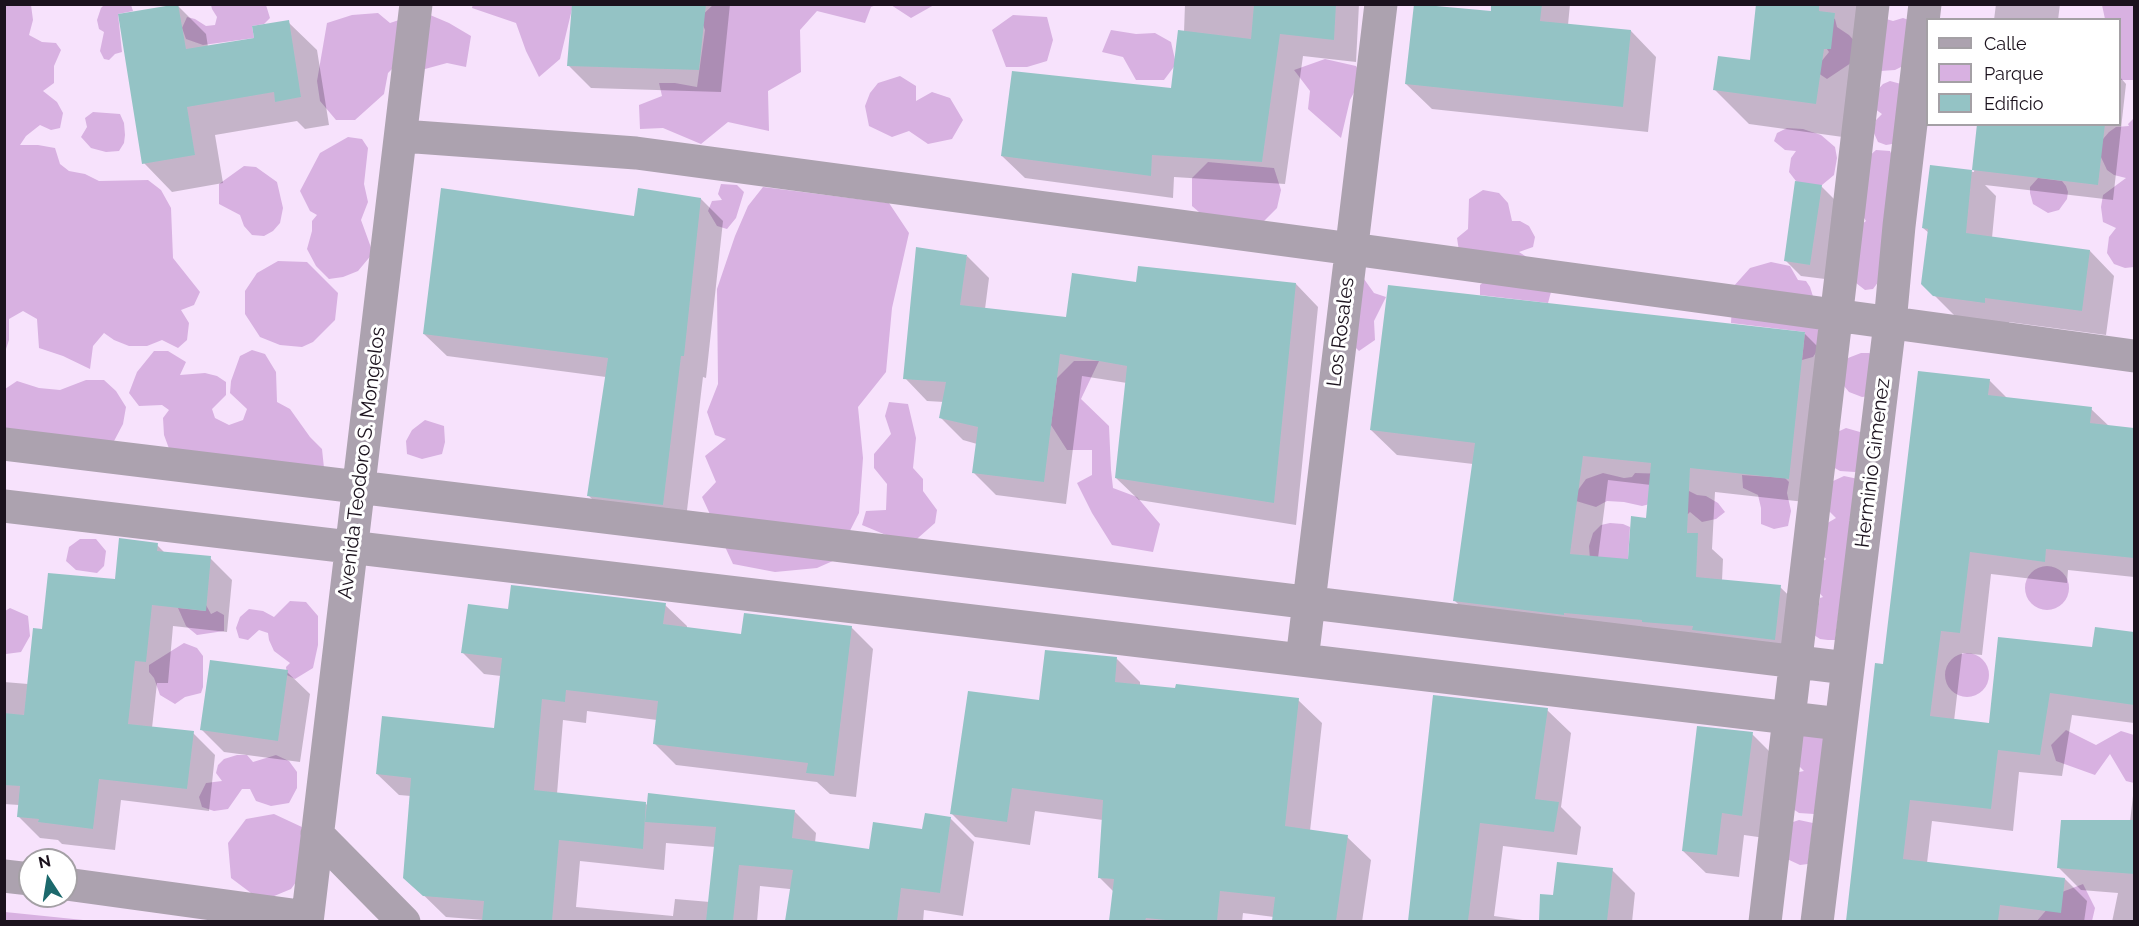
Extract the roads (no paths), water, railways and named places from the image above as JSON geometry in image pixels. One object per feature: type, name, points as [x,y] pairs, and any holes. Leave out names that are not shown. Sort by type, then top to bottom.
[{"type":"street","name":"Avenida Teodoro S. Mongelos","points":[[307,919],[416,4]]},
{"type":"street","name":"Los Rosales","points":[[1302,660],[1381,4]]},
{"type":"street","points":[[1765,921],[1873,4]]},
{"type":"street","name":"Herminio Gimenez","points":[[1818,921],[1890,323],[1925,4]]},
{"type":"street","points":[[402,136],[636,153],[2134,356]]},
{"type":"street","points":[[4,444],[1847,668]]},
{"type":"street","points":[[4,506],[1840,724]]},
{"type":"street","points":[[317,834],[404,921]]},
{"type":"street","points":[[78,886],[307,919]]}]
